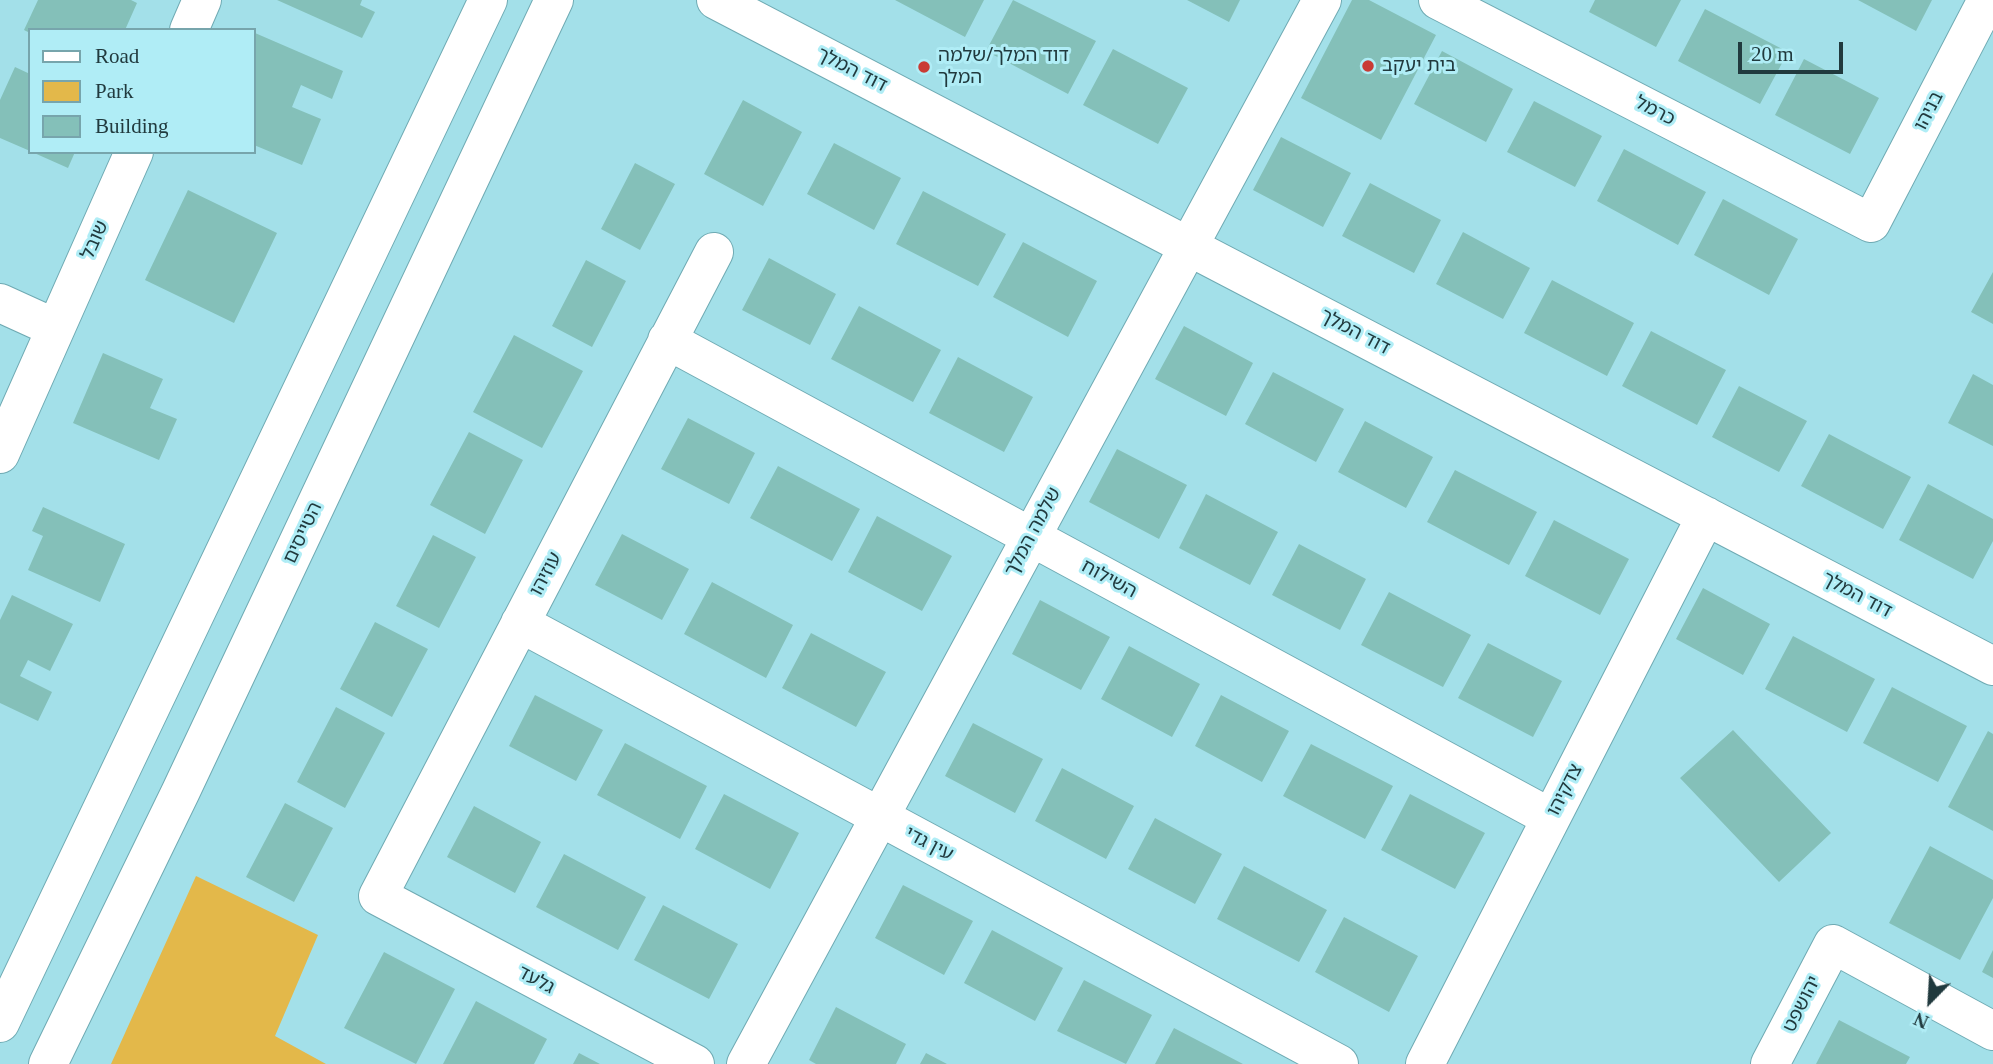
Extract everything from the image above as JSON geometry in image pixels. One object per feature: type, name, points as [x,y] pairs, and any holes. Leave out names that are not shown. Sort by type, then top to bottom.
[{"type":"street","points":[[190,28],[202,0]]},
{"type":"street","points":[[0,1023],[488,0]]},
{"type":"street","name":"הטייסים","points":[[48,1064],[192,767],[554,0]]},
{"type":"street","name":"דוד המלך","points":[[716,0],[1189,244],[1706,516],[1991,660]]},
{"type":"street","name":"שלמה המלך","points":[[746,1064],[1322,0]]},
{"type":"street","name":"כרמל","points":[[1438,0],[1871,223]]},
{"type":"street","name":"בניהו","points":[[1871,223],[1987,0]]},
{"type":"street","name":"שובל","points":[[0,454],[133,154]]},
{"type":"street","name":"עוזיהו","points":[[377,896],[714,252]]},
{"type":"street","points":[[0,303],[55,328]]},
{"type":"street","name":"השילוח","points":[[667,340],[1551,818]]},
{"type":"street","name":"צדקיהו","points":[[1425,1064],[1706,516]]},
{"type":"street","name":"עין גדי","points":[[520,623],[1339,1064]]},
{"type":"street","name":"גלעד","points":[[377,896],[695,1064]]},
{"type":"street","name":"יהושפט","points":[[1770,1064],[1833,944],[1993,1031]]},
{"type":"green space","points":[[196,876],[318,935],[275,1036],[326,1064],[111,1064]]},
{"type":"building","points":[[38,0],[131,0],[137,3],[126,28],[24,30]]},
{"type":"building","points":[[277,0],[362,0],[360,5],[375,12],[362,38]]},
{"type":"building","points":[[895,0],[984,0],[965,37]]},
{"type":"building","points":[[1013,0],[1096,41],[1068,94],[986,51]]},
{"type":"building","points":[[1187,0],[1240,0],[1229,22]]},
{"type":"building","name":"בית יעקב","points":[[1352,0],[1369,0],[1436,35],[1381,140],[1301,98]]},
{"type":"building","points":[[1595,0],[1681,0],[1656,47],[1589,12]]},
{"type":"building","points":[[1858,0],[1932,0],[1916,31]]},
{"type":"building","points":[[1705,9],[1788,52],[1760,104],[1678,61]]},
{"type":"building","points":[[256,33],[343,71],[332,99],[301,85],[292,107],[321,119],[302,165],[256,146]]},
{"type":"building","points":[[1113,49],[1188,88],[1158,144],[1083,105]]},
{"type":"building","points":[[1442,51],[1513,89],[1486,142],[1414,104]]},
{"type":"building","points":[[1804,59],[1879,98],[1850,154],[1775,115]]},
{"type":"building","points":[[15,67],[28,73],[28,150],[0,138],[0,100]]},
{"type":"building","points":[[743,100],[802,132],[763,206],[704,174]]},
{"type":"building","points":[[1534,101],[1602,136],[1575,187],[1507,152]]},
{"type":"building","points":[[1281,137],[1351,173],[1323,227],[1253,190]]},
{"type":"building","points":[[834,143],[901,178],[874,230],[807,194]]},
{"type":"building","points":[[1624,149],[1706,192],[1678,245],[1597,201]]},
{"type":"building","points":[[36,154],[74,154],[68,168]]},
{"type":"building","points":[[635,163],[675,184],[640,250],[601,229]]},
{"type":"building","points":[[1370,183],[1441,220],[1414,273],[1342,236]]},
{"type":"building","points":[[188,190],[277,233],[234,323],[145,280]]},
{"type":"building","points":[[923,191],[1006,234],[978,286],[896,244]]},
{"type":"building","points":[[1723,199],[1798,239],[1769,295],[1694,255]]},
{"type":"building","points":[[1463,232],[1530,268],[1503,319],[1436,284]]},
{"type":"building","points":[[1023,242],[1097,281],[1068,337],[993,297]]},
{"type":"building","points":[[769,258],[836,294],[810,345],[742,310]]},
{"type":"building","points":[[586,260],[626,281],[592,347],[552,326]]},
{"type":"building","points":[[1993,272],[1993,324],[1971,312]]},
{"type":"building","points":[[1552,280],[1634,323],[1607,376],[1524,333]]},
{"type":"building","points":[[859,306],[941,350],[913,402],[831,359]]},
{"type":"building","points":[[1184,326],[1253,363],[1226,416],[1155,379]]},
{"type":"building","points":[[1651,331],[1726,370],[1697,425],[1622,386]]},
{"type":"building","points":[[514,335],[583,371],[542,448],[473,412]]},
{"type":"building","points":[[103,353],[163,379],[150,408],[177,419],[159,460],[73,423]]},
{"type":"building","points":[[958,357],[1033,397],[1004,452],[929,413]]},
{"type":"building","points":[[1273,372],[1344,409],[1316,462],[1245,424]]},
{"type":"building","points":[[1973,374],[1993,385],[1993,446],[1948,423]]},
{"type":"building","points":[[1739,386],[1807,421],[1779,472],[1712,437]]},
{"type":"building","points":[[688,418],[755,453],[729,504],[661,469]]},
{"type":"building","points":[[1365,421],[1433,457],[1406,508],[1338,472]]},
{"type":"building","points":[[469,432],[523,460],[485,534],[430,505]]},
{"type":"building","points":[[1829,434],[1911,477],[1883,529],[1801,486]]},
{"type":"building","points":[[1117,449],[1187,485],[1159,539],[1089,502]]},
{"type":"building","points":[[778,466],[860,509],[832,561],[750,518]]},
{"type":"building","points":[[1455,470],[1537,512],[1509,565],[1427,522]]},
{"type":"building","points":[[1928,484],[1993,519],[1993,541],[1973,579],[1899,540]]},
{"type":"building","points":[[1206,494],[1278,532],[1250,585],[1179,548]]},
{"type":"building","points":[[43,507],[125,544],[100,602],[28,570],[43,536],[32,531]]},
{"type":"building","points":[[877,516],[952,556],[922,611],[848,572]]},
{"type":"building","points":[[1554,520],[1629,559],[1600,615],[1525,576]]},
{"type":"building","points":[[622,534],[689,569],[662,620],[595,585]]},
{"type":"building","points":[[433,535],[476,557],[439,628],[396,606]]},
{"type":"building","points":[[1299,544],[1366,579],[1340,630],[1272,595]]},
{"type":"building","points":[[712,582],[793,625],[766,678],[684,634]]},
{"type":"building","points":[[1703,588],[1770,624],[1743,675],[1676,639]]},
{"type":"building","points":[[1389,592],[1471,635],[1443,687],[1361,645]]},
{"type":"building","points":[[12,595],[73,624],[50,671],[28,660],[20,676],[52,692],[38,721],[0,703],[0,620]]},
{"type":"building","points":[[1040,600],[1110,637],[1081,690],[1012,654]]},
{"type":"building","points":[[375,622],[428,649],[392,717],[340,689]]},
{"type":"building","points":[[811,633],[886,672],[856,727],[782,688]]},
{"type":"building","points":[[1793,636],[1875,679],[1847,732],[1765,689]]},
{"type":"building","points":[[1488,643],[1562,681],[1533,737],[1458,698]]},
{"type":"building","points":[[1129,646],[1200,684],[1172,737],[1101,699]]},
{"type":"building","points":[[1892,687],[1967,726],[1938,782],[1863,743]]},
{"type":"building","points":[[535,695],[603,730],[576,781],[509,746]]},
{"type":"building","points":[[1221,695],[1289,731],[1262,782],[1195,746]]},
{"type":"building","points":[[336,707],[385,733],[345,808],[297,782]]},
{"type":"building","points":[[973,723],[1043,759],[1015,813],[945,776]]},
{"type":"building","points":[[1733,730],[1831,833],[1779,882],[1680,778]]},
{"type":"building","points":[[1988,731],[1993,734],[1993,831],[1948,807]]},
{"type":"building","points":[[625,743],[707,786],[680,839],[597,795]]},
{"type":"building","points":[[1311,744],[1393,786],[1365,839],[1283,796]]},
{"type":"building","points":[[1062,768],[1134,806],[1106,859],[1035,821]]},
{"type":"building","points":[[724,794],[799,833],[770,889],[695,849]]},
{"type":"building","points":[[1410,794],[1485,833],[1455,889],[1381,850]]},
{"type":"building","points":[[285,803],[333,828],[294,902],[246,877]]},
{"type":"building","points":[[474,806],[541,842],[515,893],[447,857]]},
{"type":"building","points":[[1155,818],[1222,854],[1195,904],[1128,869]]},
{"type":"building","points":[[1930,846],[1993,880],[1993,898],[1960,960],[1889,923]]},
{"type":"building","points":[[564,854],[646,897],[618,950],[536,907]]},
{"type":"building","points":[[1244,866],[1327,910],[1299,962],[1217,919]]},
{"type":"building","points":[[903,885],[973,921],[944,975],[875,938]]},
{"type":"building","points":[[663,905],[738,944],[709,999],[634,960]]},
{"type":"building","points":[[1344,917],[1418,956],[1389,1012],[1315,972]]},
{"type":"building","points":[[992,930],[1063,968],[1035,1021],[964,983]]},
{"type":"building","points":[[1993,950],[1993,978],[1982,972]]},
{"type":"building","points":[[384,952],[455,989],[416,1064],[344,1028]]},
{"type":"building","points":[[1084,980],[1152,1015],[1126,1064],[1057,1031]]},
{"type":"building","points":[[476,1001],[547,1039],[534,1064],[443,1064]]},
{"type":"building","points":[[836,1007],[906,1044],[896,1064],[816,1064],[809,1060]]},
{"type":"building","points":[[1839,1020],[1910,1057],[1906,1064],[1816,1064]]},
{"type":"building","points":[[1174,1028],[1243,1064],[1155,1064]]},
{"type":"building","points":[[579,1053],[600,1064],[573,1064]]},
{"type":"building","points":[[926,1053],[947,1064],[920,1064]]},
{"type":"place","name":"בית יעקב","points":[[1368,66]]},
{"type":"place","name":"דוד המלך/שלמה המלך","points":[[924,67]]}]
